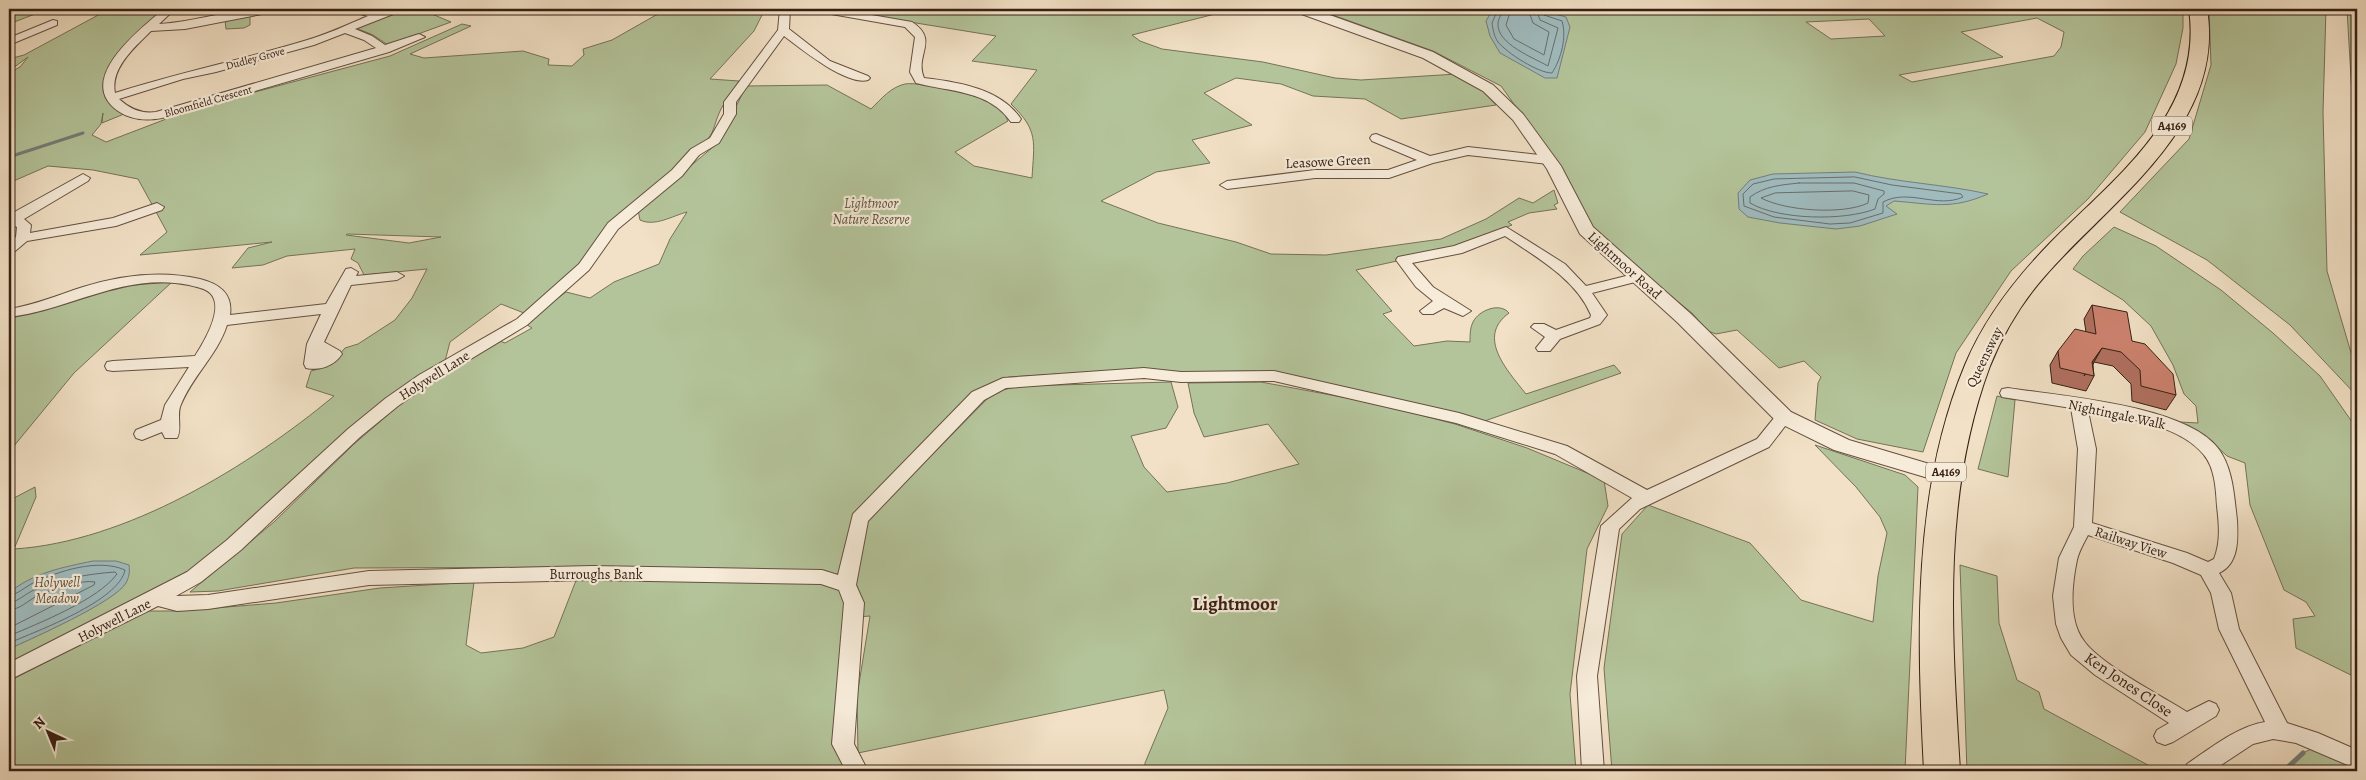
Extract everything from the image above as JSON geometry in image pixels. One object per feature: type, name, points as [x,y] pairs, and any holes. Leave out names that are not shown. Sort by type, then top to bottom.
[{"type":"main road","name":"Queensway","points":[[1942,771],[1937,590],[1940,519],[1945,476],[1954,431],[1964,400],[1979,363],[1996,330],[2036,272],[2059,247],[2145,164],[2165,138],[2183,105],[2198,57],[2200,20],[2198,9]]},
{"type":"street","points":[[9,12],[16,9]]},
{"type":"street","points":[[111,98],[108,92],[113,65],[170,9]]},
{"type":"street","points":[[149,28],[185,26],[272,9]]},
{"type":"street","points":[[353,9],[379,16]]},
{"type":"street","name":"Dudley Grove","points":[[111,98],[181,76],[212,70],[310,43],[397,9]]},
{"type":"street","points":[[785,9],[783,30],[826,63],[864,78]]},
{"type":"street","points":[[820,9],[908,24],[917,30],[921,37],[916,72],[920,81],[938,82],[993,98],[1008,108],[1015,119]]},
{"type":"street","name":"Lightmoor Road","points":[[1302,9],[1428,55],[1488,88],[1518,117],[1548,160],[1586,230],[1684,318],[1784,417],[1815,434],[1835,442],[1945,476]]},
{"type":"street","points":[[9,42],[53,23]]},
{"type":"street","points":[[346,29],[368,38],[385,50]]},
{"type":"street","name":"Holywell Lane","points":[[9,672],[194,577],[234,545],[354,433],[392,402],[425,379],[522,322],[584,267],[613,226],[677,173],[695,152],[715,140],[730,114],[730,102],[783,30]]},
{"type":"street","name":"Bloomfield Crescent","points":[[111,98],[114,103],[135,115],[148,118],[385,50],[419,37]]},
{"type":"street","points":[[248,59],[256,65],[264,85]]},
{"type":"street","name":"Leasowe Green","points":[[1376,138],[1429,160]]},
{"type":"street","name":"Leasowe Green","points":[[1227,185],[1315,174],[1389,174],[1429,160],[1468,151],[1548,160]]},
{"type":"street","points":[[11,219],[83,178]]},
{"type":"street","points":[[9,249],[24,238],[116,222],[156,208]]},
{"type":"street","points":[[11,219],[24,225],[24,238]]},
{"type":"street","points":[[1463,310],[1443,302],[1419,284],[1403,260],[1457,250],[1511,229],[1560,268],[1583,291],[1596,308],[1598,319],[1555,336],[1544,348]]},
{"type":"street","points":[[315,344],[331,308],[348,277],[397,276]]},
{"type":"street","points":[[1583,291],[1638,277]]},
{"type":"street","points":[[9,313],[48,305],[108,284],[132,280],[174,280],[198,283],[217,290],[223,301],[221,321],[212,344],[173,405],[170,429],[142,434]]},
{"type":"street","points":[[1428,311],[1443,302]]},
{"type":"street","points":[[221,321],[331,308]]},
{"type":"street","points":[[1539,327],[1555,336]]},
{"type":"street","points":[[113,366],[201,361]]},
{"type":"street","points":[[857,771],[843,744],[854,603],[846,585],[859,519],[978,396],[1004,383],[1144,373],[1182,377],[1274,376],[1459,418],[1561,450],[1647,498]]},
{"type":"street","name":"Nightingale Walk","points":[[2008,393],[2157,420],[2188,432],[2209,449],[2217,461],[2221,477],[2229,534],[2226,556],[2222,564],[2208,570]]},
{"type":"street","name":"Railway View","points":[[2079,406],[2087,449],[2083,527],[2180,558],[2208,570]]},
{"type":"street","points":[[1593,771],[1587,676],[1610,526],[1634,504],[1763,443],[1784,417]]},
{"type":"street","name":"Ken Jones Close","points":[[2083,527],[2068,558],[2064,589],[2066,624],[2071,638],[2078,649],[2102,669],[2187,723]]},
{"type":"street","points":[[2208,570],[2221,593],[2229,629],[2279,729]]},
{"type":"street","name":"Burroughs Bank","points":[[156,598],[177,604],[208,602],[368,578],[592,573],[822,577],[846,585]]},
{"type":"street","points":[[2165,736],[2209,710]]},
{"type":"street","points":[[2195,771],[2228,748],[2261,731],[2279,729],[2357,760]]},
{"type":"green space","points":[[21,9],[48,9],[9,24],[9,13]]},
{"type":"green space","name":"Holywell Meadow","points":[[100,9],[167,9],[144,30],[107,87],[124,114],[102,123],[103,113],[101,124],[92,135],[106,142],[195,108],[390,56],[462,24],[471,26],[410,54],[424,58],[523,51],[549,59],[548,65],[572,66],[584,55],[583,49],[612,40],[656,15],[678,11],[765,9],[754,31],[710,79],[739,81],[721,109],[710,136],[613,226],[587,264],[524,313],[501,304],[450,342],[444,365],[210,560],[172,586],[9,666],[9,508],[14,498],[35,487],[36,497],[14,549],[56,543],[99,532],[142,516],[184,496],[264,448],[334,396],[306,387],[311,371],[326,367],[345,348],[358,344],[395,320],[412,298],[427,269],[364,275],[358,263],[351,259],[355,249],[287,256],[263,265],[232,268],[248,248],[272,242],[140,255],[167,232],[138,179],[93,170],[48,166],[9,183],[9,73],[20,67],[28,57],[9,71],[9,59],[24,55],[102,13]],"holes":[[[347,234],[441,237],[409,243]]]},
{"type":"green space","points":[[403,9],[420,9],[451,22],[388,45],[373,35],[356,28]]},
{"type":"green space","name":"Lightmoor Nature Reserve","points":[[830,9],[1235,9],[1132,35],[1140,41],[1162,49],[1263,62],[1335,78],[1361,80],[1457,74],[1482,90],[1496,105],[1401,119],[1365,99],[1313,96],[1281,84],[1236,78],[1204,93],[1252,125],[1192,140],[1210,163],[1156,172],[1101,201],[1158,223],[1236,242],[1271,254],[1326,255],[1441,239],[1486,219],[1519,198],[1533,203],[1554,190],[1558,203],[1554,205],[1557,209],[1529,213],[1508,222],[1512,225],[1448,250],[1396,258],[1397,261],[1356,270],[1392,311],[1383,314],[1414,346],[1447,341],[1470,342],[1472,324],[1480,314],[1495,308],[1505,310],[1509,313],[1499,322],[1495,332],[1495,343],[1498,354],[1504,364],[1526,394],[1614,365],[1621,373],[1479,423],[1379,395],[1286,374],[1253,371],[1177,372],[1141,369],[1009,377],[969,396],[886,488],[912,475],[994,392],[1020,386],[1171,382],[1178,407],[1166,428],[1131,436],[1144,467],[1167,492],[1227,483],[1299,464],[1268,424],[1204,437],[1194,413],[1188,383],[1261,382],[1374,403],[1455,424],[1527,448],[1604,480],[1608,506],[1587,549],[1570,694],[1576,771],[1145,771],[1145,763],[1168,708],[1164,690],[858,753],[857,696],[870,616],[845,618],[832,742],[847,771],[9,771],[9,681],[147,611],[178,611],[276,603],[380,588],[474,582],[466,645],[481,653],[523,648],[554,637],[577,578],[604,567],[354,568],[218,591],[190,592],[274,522],[353,445],[405,400],[497,340],[505,343],[532,328],[524,323],[566,292],[590,298],[614,282],[659,264],[670,239],[687,212],[658,222],[646,222],[640,220],[638,210],[719,142],[746,86],[827,85],[871,109],[882,97],[905,84],[939,87],[984,99],[1001,108],[1008,121],[955,152],[974,166],[1032,178],[1033,138],[1026,122],[1011,104],[1037,70],[972,61],[996,36]]},
{"type":"green space","points":[[1316,9],[2183,9],[2183,28],[2176,64],[2145,132],[2088,199],[2011,271],[1956,353],[1923,452],[1857,439],[1815,420],[1818,383],[1821,377],[1804,361],[1779,368],[1737,330],[1716,334],[1708,331],[1692,313],[1615,251],[1591,226],[1560,168],[1501,86],[1433,51]],"holes":[[[2037,18],[2064,32],[2061,47],[2054,56],[1912,82],[1899,75],[2003,57],[1961,32]],[[1869,19],[1885,36],[1831,39],[1806,22]]]},
{"type":"green space","points":[[2209,9],[2326,9],[2323,112],[2327,271],[2357,373],[2357,396],[2290,325],[2207,260],[2120,212],[2189,139],[2211,65]]},
{"type":"green space","points":[[2347,9],[2357,9],[2357,181]]},
{"type":"green space","points":[[250,15],[250,25],[244,28],[226,29],[225,20]]},
{"type":"green space","points":[[2114,227],[2156,246],[2221,290],[2273,333],[2320,376],[2357,429],[2357,678],[2296,648],[2293,619],[2315,616],[2306,602],[2284,590],[2250,505],[2245,463],[2227,456],[2209,439],[2180,422],[2198,423],[2196,406],[2184,394],[2173,365],[2151,326],[2123,300],[2073,269],[2083,256]]},
{"type":"green space","points":[[172,282],[74,373],[9,452],[9,319],[121,286]]},
{"type":"green space","points":[[1997,396],[2015,400],[2008,477],[1978,469]]},
{"type":"green space","points":[[1815,445],[1905,475],[1918,487],[1905,771],[1612,771],[1604,668],[1622,534],[1648,505],[1750,543],[1801,600],[1873,622],[1878,576],[1887,533],[1880,517],[1856,487]]},
{"type":"green space","points":[[1960,565],[1997,576],[1999,623],[2017,680],[2039,692],[2044,709],[2159,771],[1967,771]]},
{"type":"green space","points":[[2313,748],[2357,768],[2357,771],[2289,771],[2287,768],[2303,753]]},
{"type":"water","points":[[1493,9],[1537,9],[1566,17],[1570,27],[1557,78],[1545,78],[1500,53],[1490,36],[1486,21]]},
{"type":"water","points":[[1855,172],[1888,179],[1988,194],[1963,202],[1942,205],[1894,201],[1886,206],[1897,214],[1860,226],[1836,229],[1780,223],[1748,217],[1739,209],[1738,193],[1750,180],[1773,174]]},
{"type":"water","points":[[93,561],[116,561],[129,565],[126,583],[119,591],[90,610],[9,649],[9,593],[28,580],[38,576],[60,568]]},
{"type":"building","points":[[2092,305],[2127,312],[2132,341],[2145,344],[2173,374],[2176,395],[2141,386],[2140,370],[2121,352],[2102,348],[2092,362],[2094,376],[2060,368],[2058,351],[2075,329],[2096,334]]},
{"type":"waterway","points":[[9,157],[83,133]]},
{"type":"waterway","points":[[2289,771],[2287,768],[2303,753]]},
{"type":"district","name":"Lightmoor","points":[[1235,603]]}]
